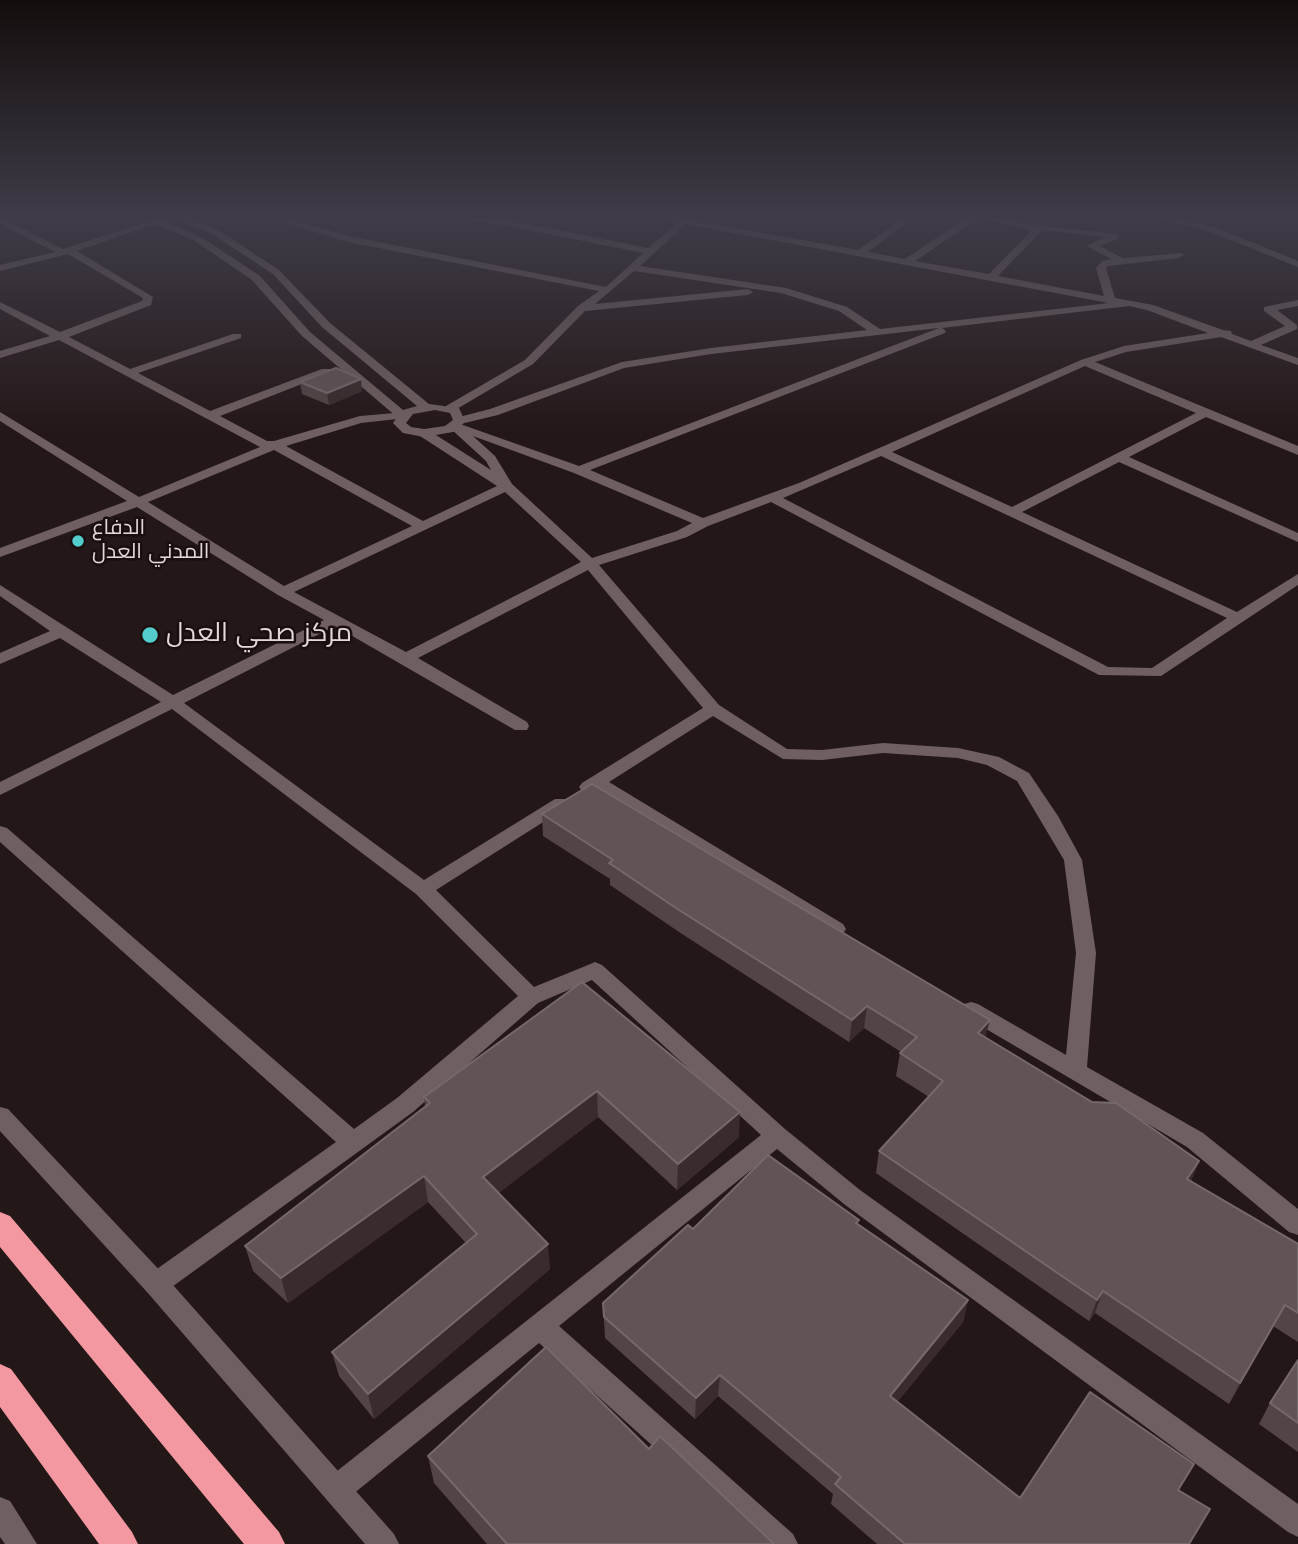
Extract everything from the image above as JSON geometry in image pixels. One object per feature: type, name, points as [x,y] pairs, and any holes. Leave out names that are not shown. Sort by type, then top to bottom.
[{"type":"highway","points":[[0,1225],[267,1544]]},
{"type":"highway","points":[[0,1380],[120,1544]]},
{"type":"street","points":[[0,355],[140,308],[148,298],[130,288]]},
{"type":"street","points":[[266,288],[306,334],[402,415]]},
{"type":"street","points":[[291,288],[326,326],[426,407]]},
{"type":"street","points":[[598,288],[608,290]]},
{"type":"street","points":[[769,288],[843,309],[876,331]]},
{"type":"street","points":[[1051,288],[1133,303],[1227,333],[1298,362]]},
{"type":"street","points":[[1107,288],[1110,299]]},
{"type":"street","points":[[450,409],[529,362],[582,308],[608,290]]},
{"type":"street","points":[[582,308],[782,290]]},
{"type":"street","points":[[424,433],[442,431],[457,423],[622,365],[876,331],[1133,303]]},
{"type":"street","points":[[1254,344],[1293,327],[1268,309],[1298,303]]},
{"type":"street","points":[[0,305],[264,444],[275,446],[422,526]]},
{"type":"street","points":[[579,470],[964,323]]},
{"type":"street","points":[[406,657],[590,564],[682,534],[703,523],[773,499],[1085,362],[1124,349],[1227,333]]},
{"type":"street","points":[[131,372],[237,336]]},
{"type":"street","points":[[1085,362],[1298,451]]},
{"type":"street","points":[[211,415],[326,371]]},
{"type":"street","points":[[0,553],[138,502],[275,446],[360,420],[402,415],[426,407],[450,409],[458,414],[457,423],[491,459],[507,486]]},
{"type":"street","points":[[1013,512],[1206,412]]},
{"type":"street","points":[[402,415],[399,419],[401,427],[424,433],[507,486],[590,564],[713,709],[783,754],[822,755],[883,748],[958,753],[993,761],[1023,778],[1049,816],[1073,860],[1086,953],[1076,1071]]},
{"type":"street","points":[[0,416],[283,592],[406,657],[522,726]]},
{"type":"street","points":[[457,423],[579,470],[703,523]]},
{"type":"street","points":[[1282,444],[1298,436]]},
{"type":"street","points":[[882,452],[1238,618]]},
{"type":"street","points":[[1119,457],[1298,538]]},
{"type":"street","points":[[283,592],[507,486]]},
{"type":"street","points":[[773,499],[1105,673],[1155,673],[1298,578]]},
{"type":"street","points":[[0,589],[61,632],[171,701],[423,889],[531,997]]},
{"type":"street","points":[[0,789],[334,621]]},
{"type":"street","points":[[0,659],[61,632]]},
{"type":"street","points":[[423,889],[713,709]]},
{"type":"street","points":[[597,782],[852,939]]},
{"type":"street","points":[[0,832],[351,1141]]},
{"type":"street","points":[[156,1284],[351,1141],[405,1105],[531,997],[595,970],[777,1136],[852,1197],[1298,1521]]},
{"type":"street","points":[[958,1002],[1195,1140],[1298,1224]]},
{"type":"street","points":[[0,1116],[156,1284],[384,1544]]},
{"type":"street","points":[[337,1489],[777,1136]]},
{"type":"street","points":[[541,1327],[783,1544]]},
{"type":"street","points":[[0,1511],[22,1544]]},
{"type":"building","points":[[336,368],[361,379],[327,393],[300,382]]},
{"type":"building","points":[[592,784],[990,1020],[978,1033],[1092,1102],[1116,1103],[1199,1161],[1187,1179],[1298,1244],[1298,1313],[1285,1305],[1240,1383],[1103,1291],[1097,1300],[879,1151],[943,1081],[900,1053],[917,1037],[867,1006],[852,1020],[679,910],[609,863],[613,860],[542,814]]},
{"type":"building","points":[[582,982],[740,1112],[678,1164],[597,1091],[483,1177],[548,1244],[368,1394],[332,1352],[477,1234],[424,1176],[281,1278],[245,1246],[430,1103],[424,1097]]},
{"type":"building","points":[[768,1155],[859,1220],[856,1223],[968,1300],[890,1396],[1020,1498],[1090,1392],[1194,1464],[1178,1490],[1210,1509],[1189,1544],[905,1544],[835,1484],[841,1477],[720,1375],[696,1398],[604,1317],[603,1303],[688,1225],[693,1229]]},
{"type":"building","points":[[546,1347],[649,1449],[660,1436],[774,1544],[507,1544],[428,1456]]},
{"type":"building","points":[[1298,1360],[1298,1423],[1270,1403]]},
{"type":"place","name":"الدفاع المدني العدل","points":[[78,541]]},
{"type":"place","name":"مركز صحي العدل","points":[[150,635]]}]
